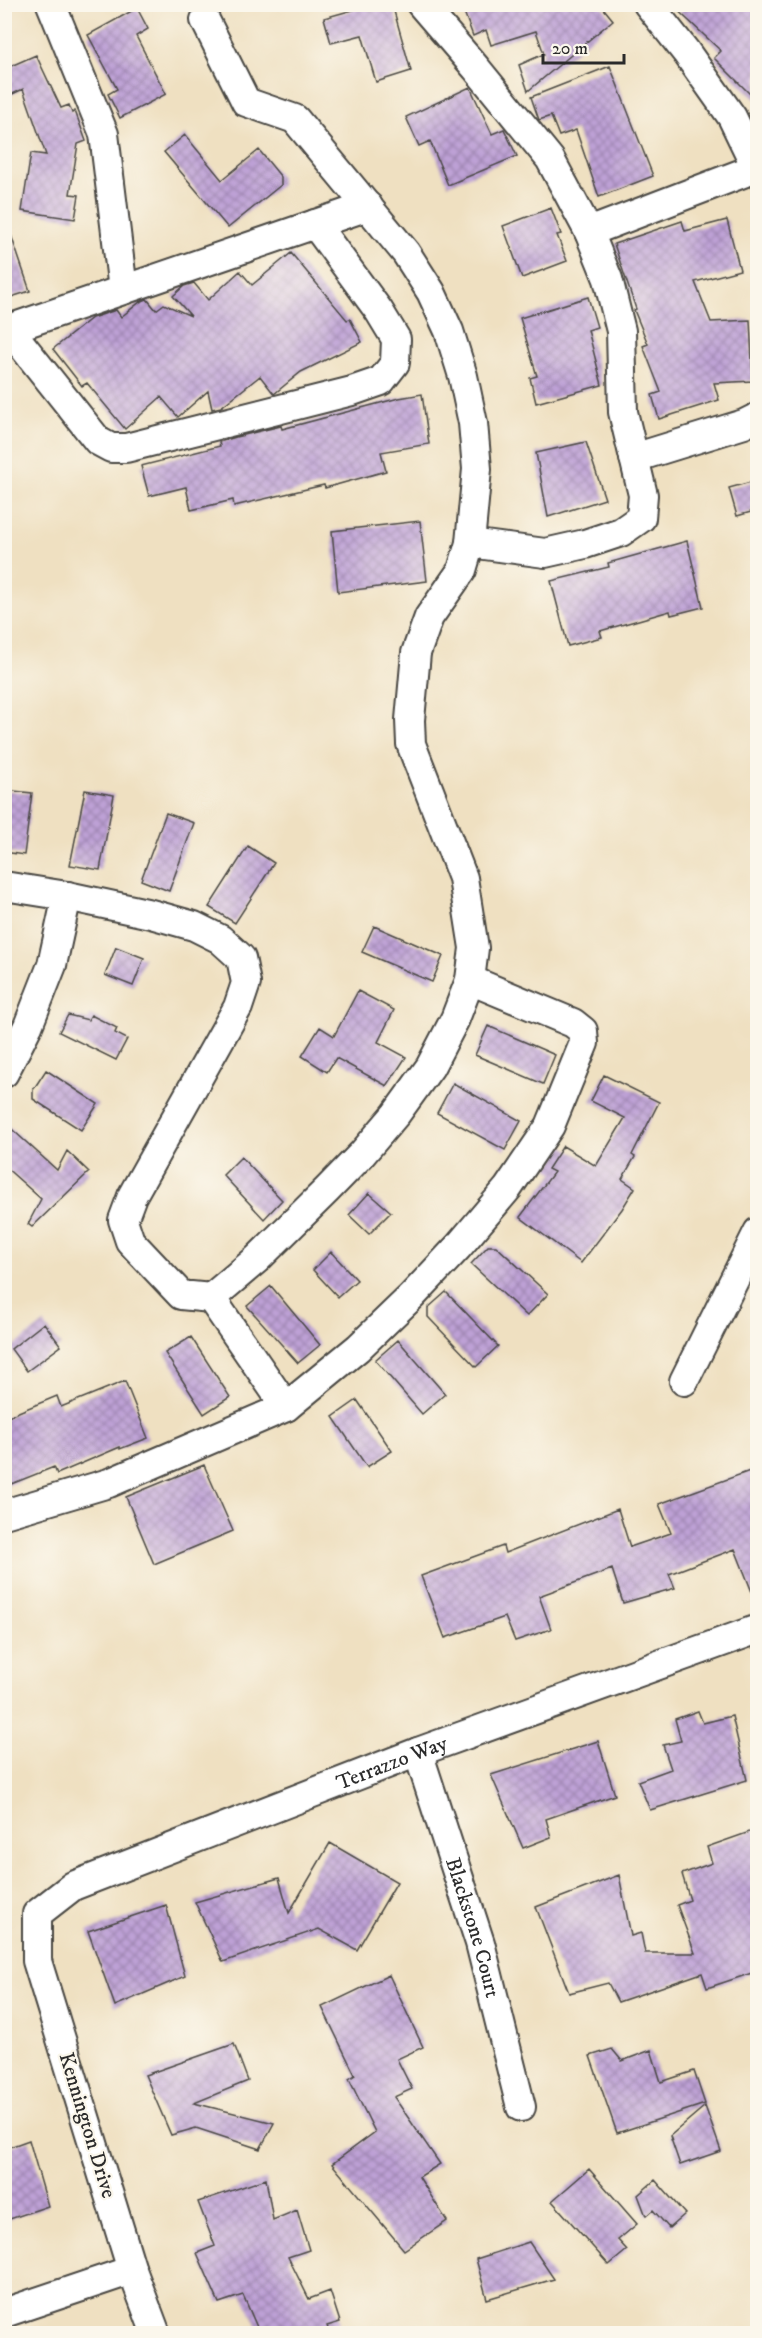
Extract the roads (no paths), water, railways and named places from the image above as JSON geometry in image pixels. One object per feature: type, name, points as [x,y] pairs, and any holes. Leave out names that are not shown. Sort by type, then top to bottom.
[{"type":"street","points":[[51,4],[104,134],[123,290]]},
{"type":"street","points":[[421,4],[550,159],[589,232],[608,279],[621,331],[623,412],[643,495],[641,518],[621,532],[585,544],[544,554],[470,543]]},
{"type":"street","points":[[589,232],[757,169],[732,117],[686,52],[648,4]]},
{"type":"street","points":[[4,886],[67,896],[194,926],[220,939],[241,958],[246,983],[238,1007],[132,1196],[123,1220],[130,1241],[181,1295],[211,1298],[257,1259],[362,1154],[396,1114],[430,1067],[455,1019],[470,980],[474,948],[463,878],[411,744],[410,720],[416,653],[429,617],[462,570],[470,543],[477,469],[473,423],[463,376],[448,331],[431,292],[406,253],[295,119],[246,102],[205,21]]},
{"type":"street","points":[[315,224],[379,310],[396,339],[396,363],[381,381],[352,391],[126,448],[111,448],[98,441],[7,328],[368,206]]},
{"type":"street","points":[[634,458],[744,424],[758,417]]},
{"type":"street","points":[[4,1073],[28,1026],[52,964],[67,896]]},
{"type":"street","points":[[4,1514],[109,1483],[286,1407],[358,1348],[458,1247],[508,1188],[550,1126],[584,1043],[583,1031],[573,1023],[470,980]]},
{"type":"street","points":[[684,1381],[758,1232]]},
{"type":"street","points":[[211,1298],[286,1407]]},
{"type":"street","name":"Terrazzo Way","points":[[37,1914],[73,1886],[418,1752],[758,1629]]},
{"type":"street","name":"Blackstone Court","points":[[418,1752],[480,1943],[521,2107]]},
{"type":"street","name":"Kennington Drive","points":[[37,1914],[37,1961],[132,2270],[156,2334]]},
{"type":"street","points":[[4,2313],[132,2270]]}]
